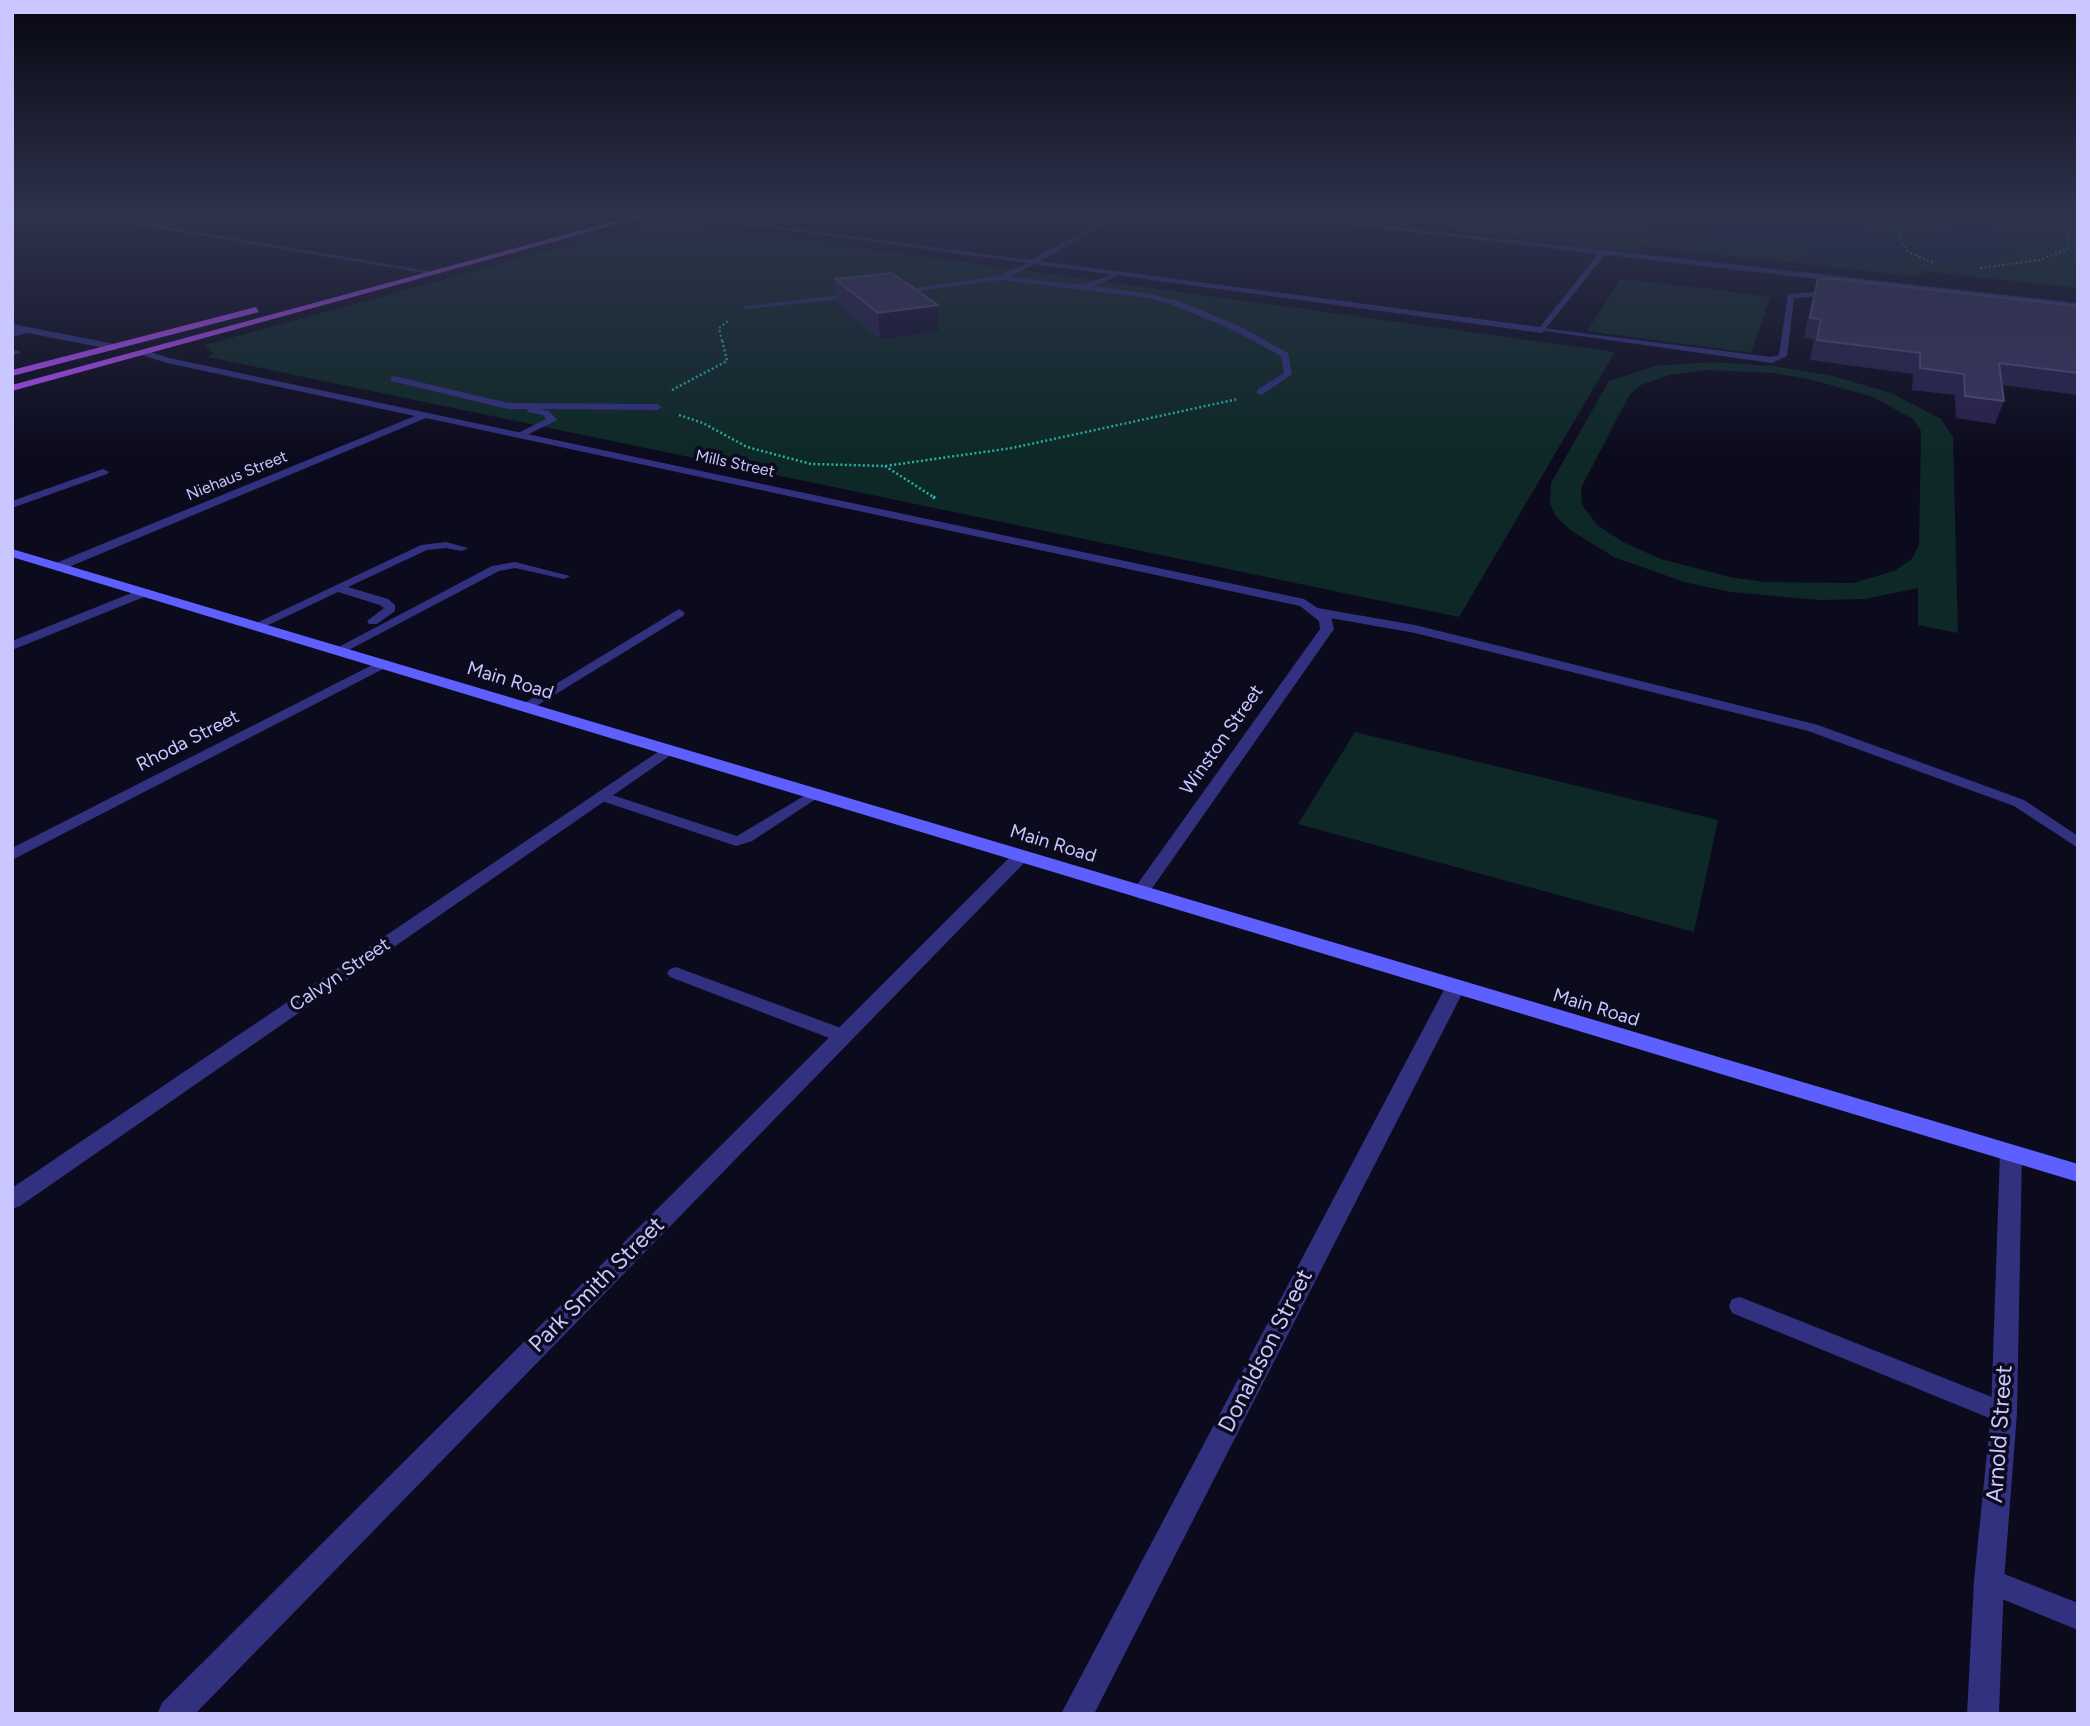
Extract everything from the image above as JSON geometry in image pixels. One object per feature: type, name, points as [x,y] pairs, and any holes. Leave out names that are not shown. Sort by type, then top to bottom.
[{"type":"main road","points":[[12,388],[347,298]]},
{"type":"main road","points":[[12,373],[263,308]]},
{"type":"main road","name":"Main Road","points":[[14,552],[1455,988],[2078,1173]]},
{"type":"street","points":[[1291,298],[1542,330],[1567,298]]},
{"type":"street","points":[[1971,298],[2025,304],[2078,306]]},
{"type":"street","points":[[12,327],[115,347]]},
{"type":"street","name":"Mills Street","points":[[145,353],[167,360],[1287,597],[1317,612]]},
{"type":"street","name":"Niehaus Street","points":[[60,566],[426,415]]},
{"type":"street","points":[[12,505],[103,472]]},
{"type":"street","points":[[12,646],[144,592]]},
{"type":"street","name":"Winston Street","points":[[1140,893],[1327,629],[1326,620],[1317,612]]},
{"type":"street","name":"Rhoda Street","points":[[12,855],[382,664]]},
{"type":"street","name":"Calvyn Street","points":[[12,1200],[668,750]]},
{"type":"street","name":"Park Smith Street","points":[[173,1714],[1021,856]]},
{"type":"street","name":"Donaldson Street","points":[[1077,1714],[1455,988]]},
{"type":"street","name":"Arnold Street","points":[[1983,1714],[1989,1581],[2004,1413],[2011,1153]]},
{"type":"lane","points":[[745,307],[840,298]]},
{"type":"lane","points":[[1156,298],[1236,328],[1286,355],[1288,374],[1260,392]]},
{"type":"lane","points":[[1542,330],[1772,360],[1783,356],[1791,298]]},
{"type":"lane","points":[[12,335],[27,330]]},
{"type":"lane","points":[[394,379],[546,413],[552,420],[521,435]]},
{"type":"lane","points":[[508,406],[657,407]]},
{"type":"lane","points":[[256,626],[425,547],[446,545],[461,548]]},
{"type":"lane","points":[[330,648],[496,568],[515,565],[564,576]]},
{"type":"lane","points":[[330,648],[391,610],[384,602],[337,588]]},
{"type":"lane","points":[[1317,612],[1415,629],[1813,728],[2019,803],[2078,843]]},
{"type":"lane","points":[[525,707],[679,613]]},
{"type":"lane","points":[[601,796],[736,841],[747,838],[814,794]]},
{"type":"lane","points":[[676,973],[843,1036]]},
{"type":"lane","points":[[1740,1306],[2004,1413]]},
{"type":"lane","points":[[1989,1581],[2078,1617]]},
{"type":"path","points":[[745,307],[719,328],[727,361],[650,402],[657,407],[704,423],[747,447],[811,464],[885,466],[1012,448],[1237,400],[1260,392]]},
{"type":"green space","points":[[378,298],[1221,298],[1615,352],[1459,617],[208,357],[214,353],[205,345]]},
{"type":"green space","points":[[1609,298],[1770,298],[1751,353],[1587,331]]},
{"type":"green space","points":[[1711,362],[1773,366],[1833,376],[1891,393],[1941,419],[1953,437],[1958,633],[1918,625],[1918,588],[1865,599],[1820,600],[1730,592],[1684,582],[1614,557],[1570,530],[1556,516],[1550,504],[1551,483],[1609,381],[1655,366]],"holes":[[[1706,370],[1775,373],[1813,380],[1873,397],[1913,419],[1921,431],[1919,545],[1912,559],[1894,571],[1853,583],[1765,582],[1730,577],[1661,559],[1623,542],[1597,525],[1582,505],[1581,488],[1630,394],[1641,385],[1669,375]]]},
{"type":"green space","points":[[1355,732],[1718,820],[1694,932],[1298,824]]},
{"type":"building","points":[[858,298],[927,298],[938,305],[878,313]]},
{"type":"building","points":[[1814,298],[2002,298],[2078,306],[2078,373],[1999,363],[2004,401],[1965,396],[1964,374],[1920,368],[1920,353],[1817,340],[1821,319],[1810,318]]}]
